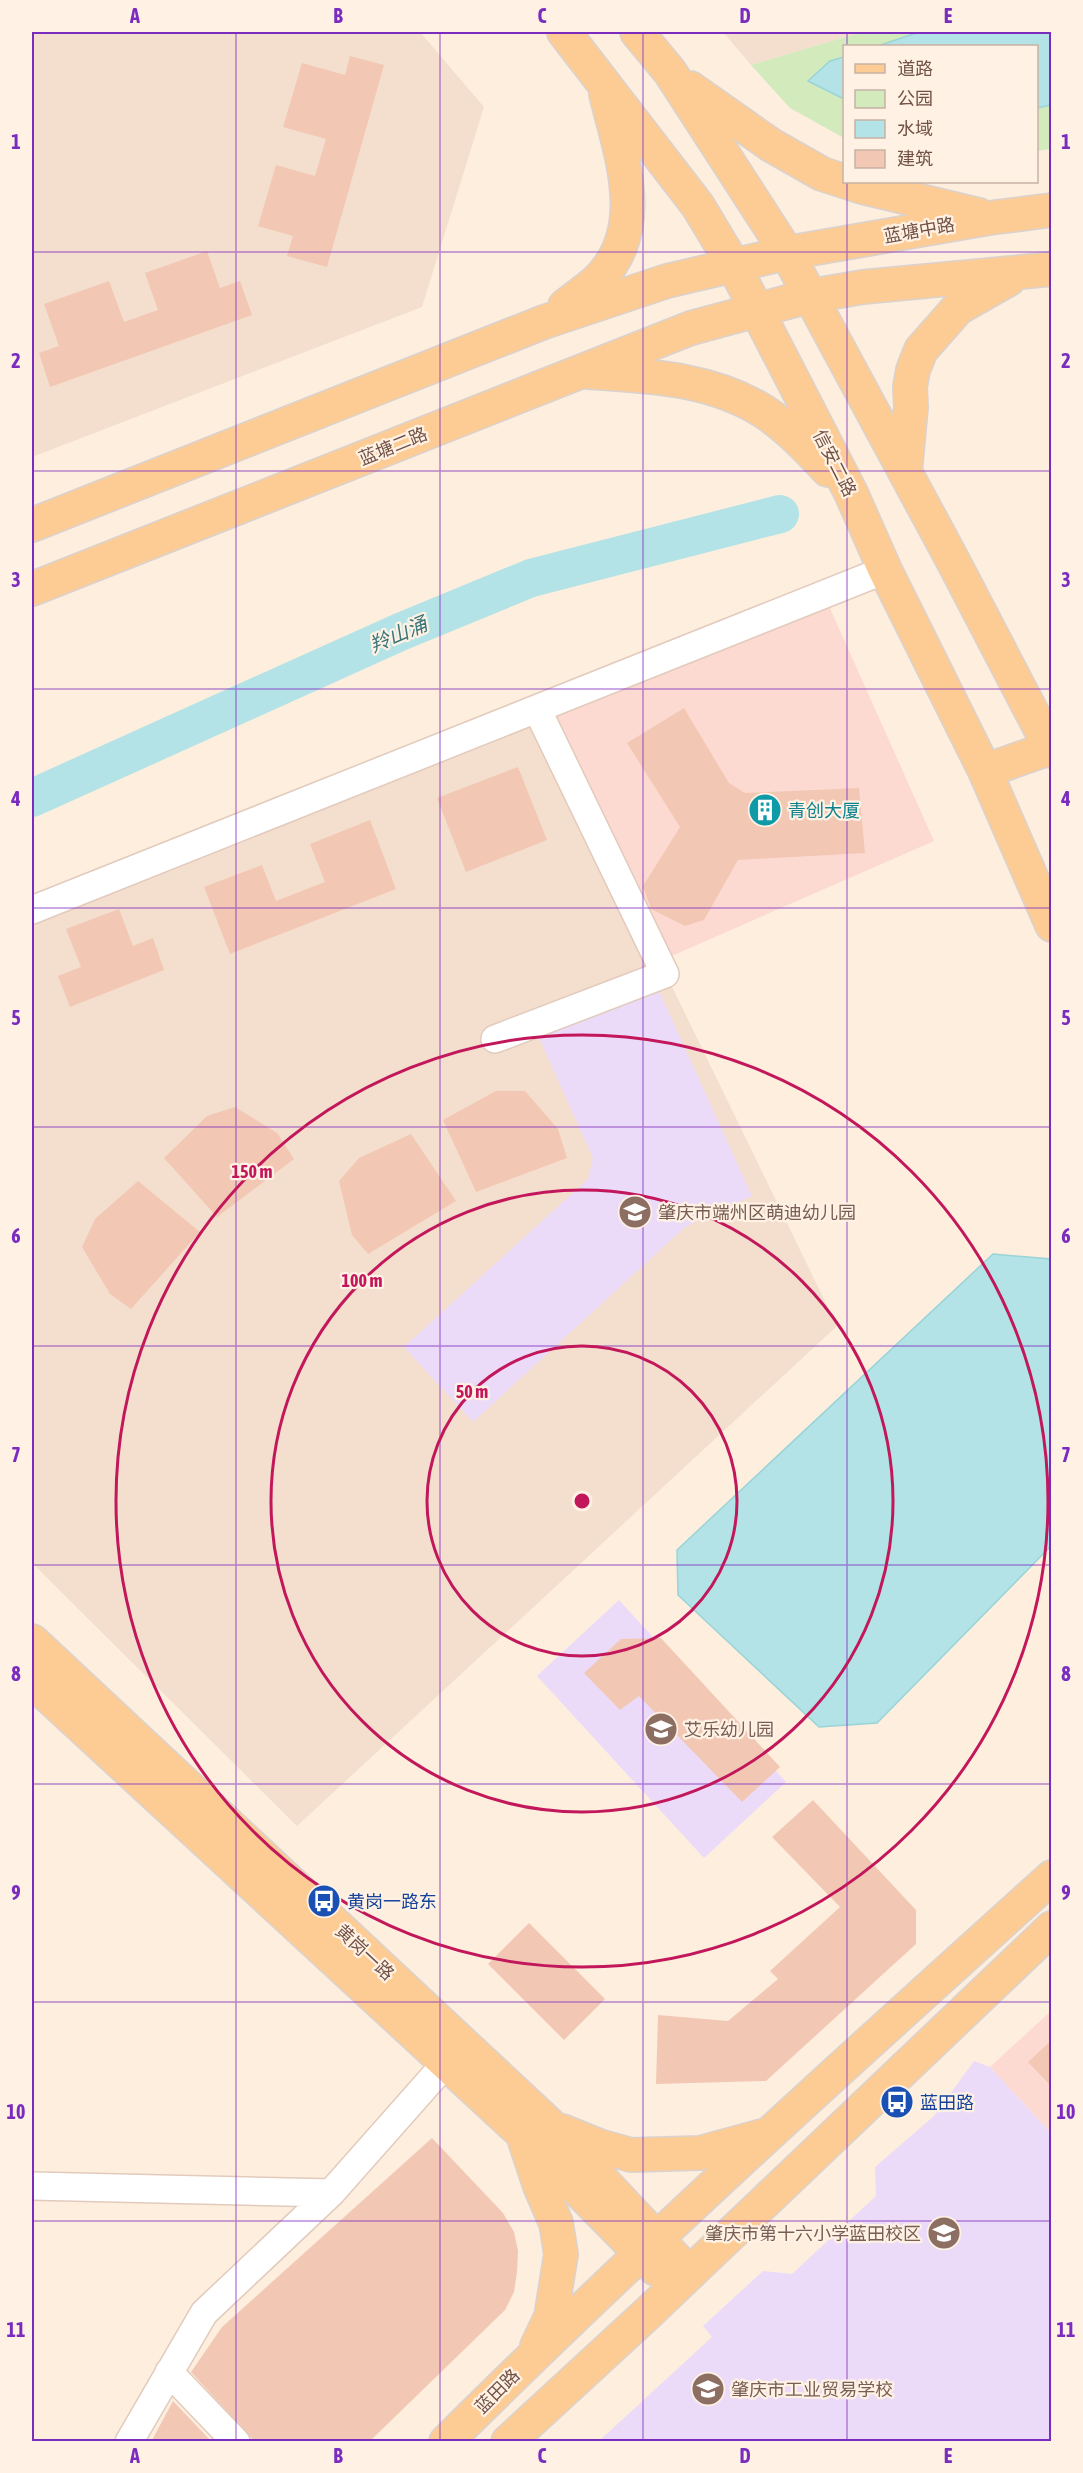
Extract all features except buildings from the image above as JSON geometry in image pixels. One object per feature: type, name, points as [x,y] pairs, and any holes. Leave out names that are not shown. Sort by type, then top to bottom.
[{"type":"main road","name":"信安二路","points":[[564,32],[602,78],[709,222],[734,266],[851,493],[885,570],[985,771],[1052,925]]},
{"type":"main road","points":[[637,32],[670,72],[787,253],[1051,750],[985,771]]},
{"type":"main road","points":[[670,72],[771,145],[822,174],[843,181]]},
{"type":"main road","points":[[544,322],[598,280],[615,258],[628,222],[629,203],[625,169],[602,78]]},
{"type":"main road","points":[[850,183],[989,218]]},
{"type":"main road","name":"蓝塘中路","points":[[734,266],[787,253],[989,218],[1052,210]]},
{"type":"main road","points":[[32,525],[544,322],[667,281],[734,266]]},
{"type":"main road","points":[[810,296],[863,287],[1019,274],[1052,269]]},
{"type":"main road","points":[[905,472],[911,407],[910,387],[913,369],[921,350],[958,308],[1019,274]]},
{"type":"main road","name":"蓝塘二路","points":[[32,589],[673,334],[810,296]]},
{"type":"main road","points":[[581,372],[679,380],[726,393],[763,411],[790,431],[851,493]]},
{"type":"main road","name":"黄岗一路","points":[[32,1641],[537,2130],[682,2280]]},
{"type":"main road","name":"黄岗一路","points":[[32,1681],[446,2063],[537,2130]]},
{"type":"main road","name":"蓝田路","points":[[446,2442],[531,2357],[767,2135],[1052,1877]]},
{"type":"main road","points":[[508,2442],[1052,1928]]},
{"type":"main road","points":[[531,2357],[551,2318],[561,2254],[556,2223],[540,2186],[537,2130],[631,2155],[700,2153],[767,2135]]},
{"type":"street","points":[[32,910],[885,570]]},
{"type":"street","points":[[495,1039],[665,974],[537,709]]},
{"type":"street","points":[[129,2442],[204,2313],[330,2193],[446,2063]]},
{"type":"street","points":[[32,2186],[330,2193]]},
{"type":"street","points":[[169,2372],[236,2442]]},
{"type":"shaded area","points":[[32,32],[420,32],[484,107],[422,307],[32,457]]},
{"type":"shaded area","points":[[723,32],[862,32],[751,65]]},
{"type":"shaded area","points":[[829,606],[934,841],[667,958],[556,716]]},
{"type":"shaded area","points":[[537,709],[837,1326],[297,1826],[32,1563],[32,910]]},
{"type":"shaded area","name":"肇庆市端州区萌迪幼儿园","points":[[655,982],[752,1196],[685,1227],[473,1422],[404,1347],[588,1179],[593,1158],[535,1029]]},
{"type":"shaded area","name":"艾乐幼儿园","points":[[619,1600],[786,1782],[704,1858],[537,1676]]},
{"type":"shaded area","points":[[1051,2011],[1051,2133],[990,2067]]},
{"type":"shaded area","name":"肇庆市第十六小学蓝田校区","points":[[974,2061],[990,2067],[1051,2133],[1051,2441],[599,2441],[712,2337],[703,2326],[763,2271],[792,2274],[876,2196],[875,2167],[934,2116]]},
{"type":"green space","points":[[862,32],[1051,32],[1051,149],[1038,151],[1038,45],[843,45],[843,137],[790,108],[751,65]]},
{"type":"water","points":[[919,32],[1051,32],[1051,105],[1038,108],[1038,45],[881,45]]},
{"type":"water","points":[[843,57],[843,98],[808,81],[830,61]]},
{"type":"water","points":[[993,1254],[1051,1259],[1051,1546],[877,1723],[819,1727],[678,1595],[677,1550]]},
{"type":"waterway","name":"羚山涌","points":[[32,798],[400,632],[531,578],[780,514]]},
{"type":"place","name":"青创大厦","points":[[765,810]]},
{"type":"place","name":"肇庆市端州区萌迪幼儿园","points":[[635,1212]]},
{"type":"place","name":"艾乐幼儿园","points":[[661,1729]]},
{"type":"place","name":"黄岗一路东","points":[[324,1901]]},
{"type":"place","name":"蓝田路","points":[[897,2102]]},
{"type":"place","name":"肇庆市第十六小学蓝田校区","points":[[944,2233]]},
{"type":"place","name":"肇庆市工业贸易学校","points":[[708,2389]]}]
